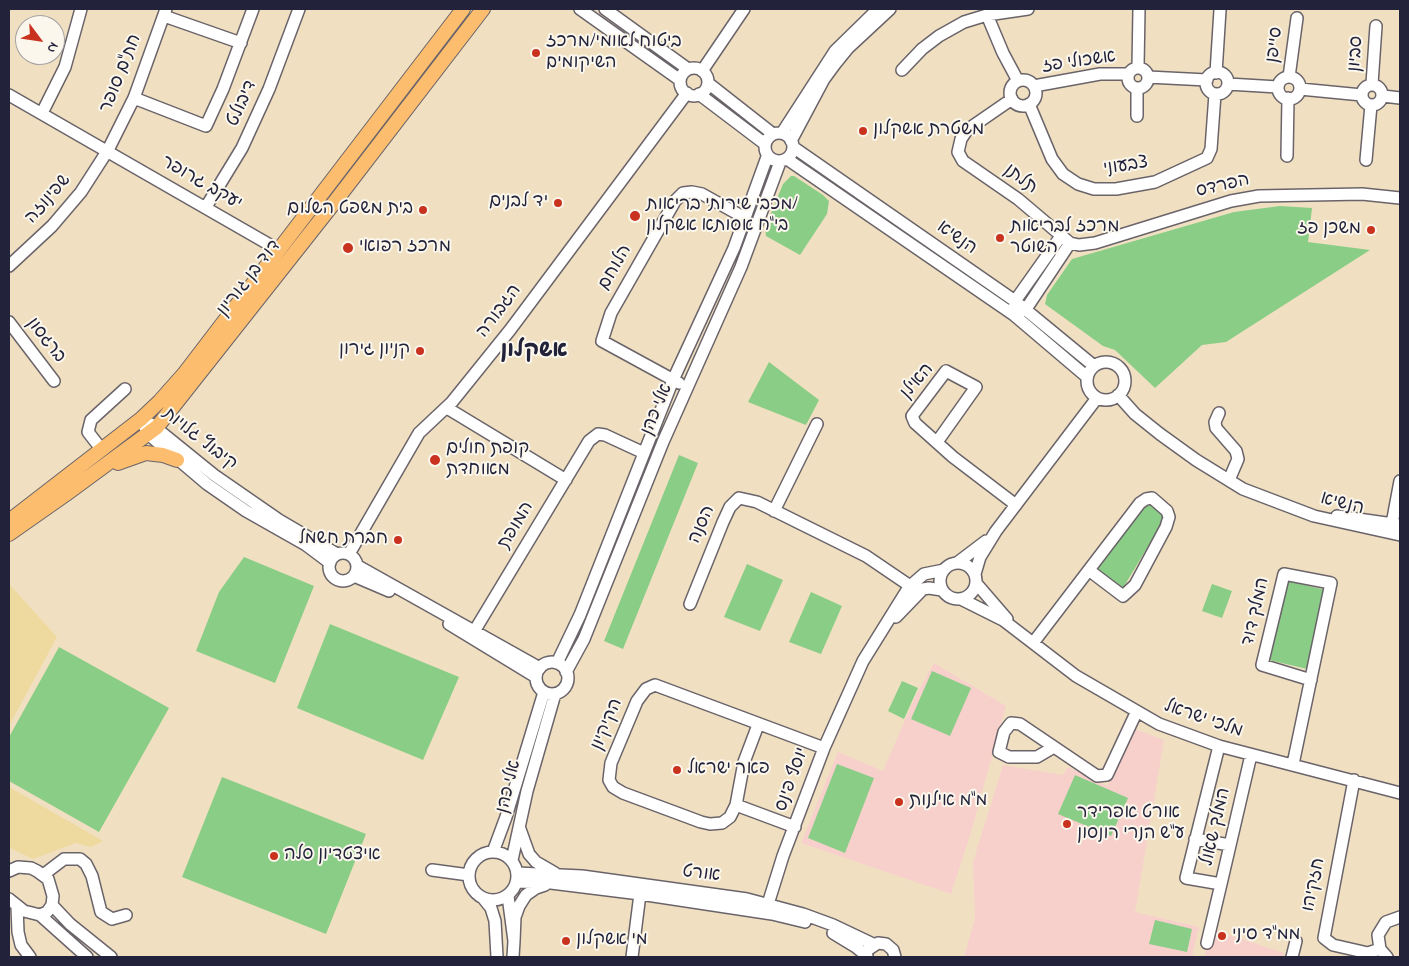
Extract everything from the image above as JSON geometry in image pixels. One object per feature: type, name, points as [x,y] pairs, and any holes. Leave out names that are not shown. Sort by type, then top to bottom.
[{"type":"main road","name":"דוד בן גוריון","points":[[9,521],[141,419],[184,374],[277,249],[463,9]]},
{"type":"main road","name":"דוד בן גוריון","points":[[9,534],[153,431],[337,199],[483,9]]},
{"type":"main road","points":[[96,472],[146,453],[163,455],[177,460]]},
{"type":"street","points":[[42,113],[65,67],[81,9]]},
{"type":"street","points":[[134,98],[206,126],[241,43],[253,9]]},
{"type":"street","name":"דיבולט","points":[[206,207],[242,148],[269,89],[299,9]]},
{"type":"street","points":[[580,9],[680,80],[682,89],[687,94],[699,94],[765,144],[767,156]]},
{"type":"street","points":[[605,9],[688,69]]},
{"type":"street","points":[[702,71],[744,9]]},
{"type":"street","points":[[765,144],[778,134],[835,51],[878,9]]},
{"type":"street","name":"אלי כהן","points":[[566,672],[584,639],[687,386],[741,267],[784,160],[824,79],[848,48],[890,9]]},
{"type":"street","points":[[902,70],[922,49],[939,36],[964,22],[987,14],[1028,9]]},
{"type":"street","points":[[1137,88],[1129,83],[1133,70],[1139,9]]},
{"type":"street","points":[[1220,10],[1212,76],[1207,87],[1215,94],[1224,92],[1228,84]]},
{"type":"street","points":[[165,12],[241,43]]},
{"type":"street","name":"חת\"ם סופר","points":[[108,150],[134,98],[165,12]]},
{"type":"street","points":[[987,14],[1003,53],[1018,81]]},
{"type":"street","name":"סייפן","points":[[1290,77],[1297,18]]},
{"type":"street","name":"סביון","points":[[1372,84],[1376,26]]},
{"type":"street","points":[[680,80],[688,69],[694,68],[702,71],[708,83],[778,134]]},
{"type":"street","points":[[1133,70],[1144,69],[1148,77],[1145,85],[1137,88]]},
{"type":"street","name":"אשכולי פז","points":[[1034,86],[1133,70]]},
{"type":"street","points":[[1148,77],[1212,76],[1223,74],[1228,84]]},
{"type":"street","points":[[1278,87],[1283,79],[1290,77],[1298,82],[1300,89]]},
{"type":"street","points":[[1025,80],[1034,86],[1036,94],[1029,104],[1018,104],[1012,99],[1012,87],[1018,81],[1025,80]]},
{"type":"street","points":[[699,94],[708,83]]},
{"type":"street","points":[[1228,84],[1278,87]]},
{"type":"street","points":[[1372,84],[1379,87],[1382,96],[1380,102],[1371,106],[1363,101],[1362,95],[1366,86],[1372,84]]},
{"type":"street","points":[[1278,87],[1280,93],[1288,98],[1294,97],[1300,89]]},
{"type":"street","points":[[1137,88],[1137,116]]},
{"type":"street","points":[[1300,89],[1362,95]]},
{"type":"street","name":"יעקב גרופר","points":[[9,94],[277,249]]},
{"type":"street","name":"הגבורה","points":[[349,554],[419,433],[447,408],[510,330],[687,94]]},
{"type":"street","name":"צבעוני","points":[[1029,104],[1052,159],[1063,174],[1078,184],[1094,189],[1116,189],[1155,182],[1207,158],[1211,149],[1215,94]]},
{"type":"street","points":[[1382,96],[1400,98]]},
{"type":"street","points":[[1287,156],[1288,98]]},
{"type":"street","name":"תלתן","points":[[1012,99],[968,130],[960,139],[958,152],[964,161],[1018,199],[1066,240]]},
{"type":"street","points":[[1366,160],[1371,106]]},
{"type":"street","name":"הנשיא","points":[[778,134],[1026,309],[1094,366]]},
{"type":"street","name":"שפינוזה","points":[[9,266],[52,226],[81,192],[108,150]]},
{"type":"street","name":"הנשיא","points":[[767,156],[784,160],[1014,314],[1087,378]]},
{"type":"street","name":"אלי כהן","points":[[557,663],[580,615],[673,380],[734,248],[767,156]]},
{"type":"street","name":"הלוחם","points":[[687,386],[602,341],[611,313],[675,201],[683,193],[702,194],[745,218]]},
{"type":"street","name":"הפרדס","points":[[1066,240],[1079,245],[1095,243],[1230,201],[1259,196],[1362,194],[1400,198]]},
{"type":"street","points":[[1066,240],[1026,309],[1014,314],[1015,301],[1066,240]]},
{"type":"street","name":"ברגסון","points":[[9,322],[54,381]]},
{"type":"street","points":[[1105,362],[1116,365],[1121,369],[1125,380],[1122,391],[1118,396],[1108,400],[1097,398],[1088,389],[1087,378],[1094,366],[1105,362]]},
{"type":"street","name":"האילן","points":[[937,442],[976,387],[946,371],[912,416],[915,423],[953,457],[1016,505]]},
{"type":"street","points":[[102,450],[88,432],[91,420],[124,389]]},
{"type":"street","name":"הנשיא","points":[[1118,396],[1160,434],[1229,480],[1277,503],[1314,516],[1396,529]]},
{"type":"street","points":[[996,531],[957,563],[944,570],[940,579],[942,590],[950,598],[961,600],[972,594],[980,557],[996,531],[1097,398]]},
{"type":"street","points":[[447,408],[566,480]]},
{"type":"street","points":[[1219,413],[1215,422],[1216,428],[1236,451],[1238,460],[1229,480]]},
{"type":"street","name":"קיבוץ גלויות","points":[[141,419],[177,460],[227,498],[333,559]]},
{"type":"street","points":[[774,511],[817,424]]},
{"type":"street","name":"קיבוץ גלויות","points":[[153,431],[333,559]]},
{"type":"street","name":"המופת","points":[[475,630],[589,441],[598,434],[605,435],[644,453]]},
{"type":"street","points":[[1396,529],[1400,481]]},
{"type":"street","name":"הסנה","points":[[690,604],[730,507],[739,498],[749,499],[875,562],[900,572],[914,587]]},
{"type":"street","points":[[1033,643],[1090,571],[1140,503],[1152,498],[1163,506],[1169,517],[1166,527],[1135,585],[1123,596],[1090,571]]},
{"type":"street","points":[[349,554],[355,559],[356,571],[347,581],[338,580],[330,571],[333,559],[349,554]]},
{"type":"street","points":[[957,563],[968,566],[975,578]]},
{"type":"street","name":"יוסף פינס","points":[[770,909],[795,827],[824,748],[864,661],[924,574],[944,570]]},
{"type":"street","points":[[356,571],[475,630],[538,672]]},
{"type":"street","points":[[356,571],[441,620],[538,672]]},
{"type":"street","name":"המלך דוד","points":[[1293,764],[1331,583],[1284,574],[1262,666],[1310,680]]},
{"type":"street","name":"מלכי ישראל","points":[[975,578],[1017,629],[1033,643],[1076,676],[1136,713],[1159,724],[1219,746],[1354,780],[1400,794]]},
{"type":"street","points":[[914,587],[942,590]]},
{"type":"street","name":"מלכי ישראל","points":[[961,600],[1017,629]]},
{"type":"street","points":[[548,663],[557,663],[566,672],[566,686],[549,693],[538,686],[538,672],[548,663]]},
{"type":"street","name":"הקיקיון","points":[[736,805],[730,817],[722,823],[710,824],[700,822],[613,787],[609,780],[611,763],[637,701],[646,689],[655,685],[758,725],[824,748]]},
{"type":"street","name":"אלי כהן","points":[[512,860],[518,825],[549,693]]},
{"type":"street","name":"אלי כהן","points":[[492,852],[549,693]]},
{"type":"street","points":[[1054,747],[1097,776],[1107,775],[1136,713]]},
{"type":"street","points":[[758,725],[744,762],[736,805],[795,827]]},
{"type":"street","name":"המלך שאול","points":[[1219,746],[1186,878],[1221,884],[1251,755]]},
{"type":"street","name":"חזקיהו","points":[[1354,780],[1324,938],[1333,945],[1368,953],[1383,953]]},
{"type":"street","points":[[513,957],[514,917],[526,895],[555,879],[529,854],[518,825]]},
{"type":"street","points":[[1195,839],[1230,846]]},
{"type":"street","points":[[497,957],[495,920],[491,908],[473,889],[469,875],[474,862],[485,853],[500,853],[512,860],[517,878],[508,896],[514,941]]},
{"type":"street","points":[[43,875],[64,859],[80,859],[86,864],[92,876],[101,912],[112,919],[126,914]]},
{"type":"street","points":[[12,866],[31,868],[43,875],[52,888],[52,905],[47,912],[40,915]]},
{"type":"street","points":[[432,870],[469,875]]},
{"type":"street","name":"אורט","points":[[517,878],[555,879],[582,876],[746,899],[844,938],[867,957]]},
{"type":"street","name":"אורט","points":[[555,879],[640,894],[770,909],[833,925],[873,944],[886,944],[897,956]]},
{"type":"street","points":[[1207,943],[1221,884]]},
{"type":"street","points":[[632,957],[640,894]]},
{"type":"street","points":[[483,898],[495,900],[508,896]]},
{"type":"street","points":[[13,903],[40,915],[87,957]]},
{"type":"street","points":[[13,903],[21,945],[30,957]]},
{"type":"street","points":[[52,905],[70,924],[111,957]]},
{"type":"street","points":[[1383,953],[1378,935],[1381,928],[1392,918],[1400,917]]},
{"type":"street","points":[[1292,957],[1296,941]]},
{"type":"street","points":[[867,957],[873,944]]},
{"type":"shaded area","name":"מ\"מ אילנות","points":[[934,663],[1006,706],[971,832],[951,894],[801,843],[838,752],[883,771],[915,697]]},
{"type":"shaded area","name":"אורט אפרידר ע\"ש הנרי רונסון","points":[[1135,729],[1164,740],[1135,912],[1199,927],[1192,957],[964,957],[975,918],[973,862],[1003,765],[1063,775],[1068,767],[1107,786]]},
{"type":"shaded area","name":"ממ\"ד סיני","points":[[1212,929],[1284,953],[1283,957],[1204,957]]},
{"type":"green space","points":[[791,176],[794,176],[823,195],[829,201],[827,214],[800,255],[766,236],[765,228],[783,184]]},
{"type":"green space","points":[[1280,206],[1312,208],[1308,242],[1370,250],[1226,342],[1202,345],[1155,388],[1115,350],[1103,346],[1045,304],[1047,295],[1072,259],[1234,212]]},
{"type":"green space","points":[[769,362],[819,400],[806,425],[748,402]]},
{"type":"green space","points":[[679,455],[698,463],[623,649],[604,641]]},
{"type":"green space","points":[[1155,505],[1160,509],[1163,516],[1161,525],[1123,588],[1098,569],[1144,506]]},
{"type":"green space","points":[[244,557],[314,586],[275,683],[196,651],[219,592]]},
{"type":"green space","points":[[747,564],[783,580],[760,631],[724,617]]},
{"type":"green space","points":[[1288,581],[1326,590],[1307,669],[1269,660]]},
{"type":"green space","points":[[1212,584],[1232,591],[1222,618],[1202,611]]},
{"type":"green space","points":[[811,592],[842,606],[821,654],[789,642]]},
{"type":"green space","points":[[330,624],[459,677],[423,760],[297,708]]},
{"type":"green space","points":[[59,647],[169,708],[99,832],[9,781],[9,737]]},
{"type":"green space","points":[[932,671],[971,688],[950,736],[911,719]]},
{"type":"green space","points":[[902,681],[918,688],[904,719],[888,711]]},
{"type":"green space","points":[[837,764],[874,778],[845,853],[808,838]]},
{"type":"green space","points":[[1075,775],[1128,798],[1111,836],[1058,814]]},
{"type":"green space","name":"איצטדיון סלה","points":[[222,777],[366,834],[326,934],[182,877]]},
{"type":"green space","points":[[1155,920],[1192,929],[1187,952],[1149,944]]},
{"type":"sand","points":[[9,584],[57,637],[9,726]]},
{"type":"sand","points":[[9,787],[103,841],[91,847],[76,843],[33,859],[12,849],[9,846]]},
{"type":"place","name":"ביטוח לאומי/מרכז השיקומים","points":[[536,53]]},
{"type":"place","name":"משטרת אשקלון","points":[[863,131]]},
{"type":"place","name":"יד לבנים","points":[[558,203]]},
{"type":"place","name":"בית משפט השלום","points":[[423,210]]},
{"type":"place","name":"מכבי שירותי בריאות/ בי\"ח אסותא אשקלון","points":[[635,216]]},
{"type":"place","name":"משכן פז","points":[[1371,230]]},
{"type":"place","name":"מרכז לבריאות השוטר","points":[[1000,238]]},
{"type":"place","name":"מרכז רפואי","points":[[348,248]]},
{"type":"place","name":"קניון גירון","points":[[420,351]]},
{"type":"place","name":"קופת חולים מאוחדת","points":[[435,460]]},
{"type":"place","name":"חברת חשמל","points":[[398,540]]},
{"type":"place","name":"פאר ישראל","points":[[677,770]]},
{"type":"place","name":"מ\"מ אילנות","points":[[899,802]]},
{"type":"place","name":"אורט אפרידר ע\"ש הנרי רונסון","points":[[1067,824]]},
{"type":"place","name":"איצטדיון סלה","points":[[274,856]]},
{"type":"place","name":"ממ\"ד סיני","points":[[1222,936]]},
{"type":"place","name":"מי אשקלון","points":[[566,941]]},
{"type":"district","name":"אשקלון","points":[[534,352]]}]
